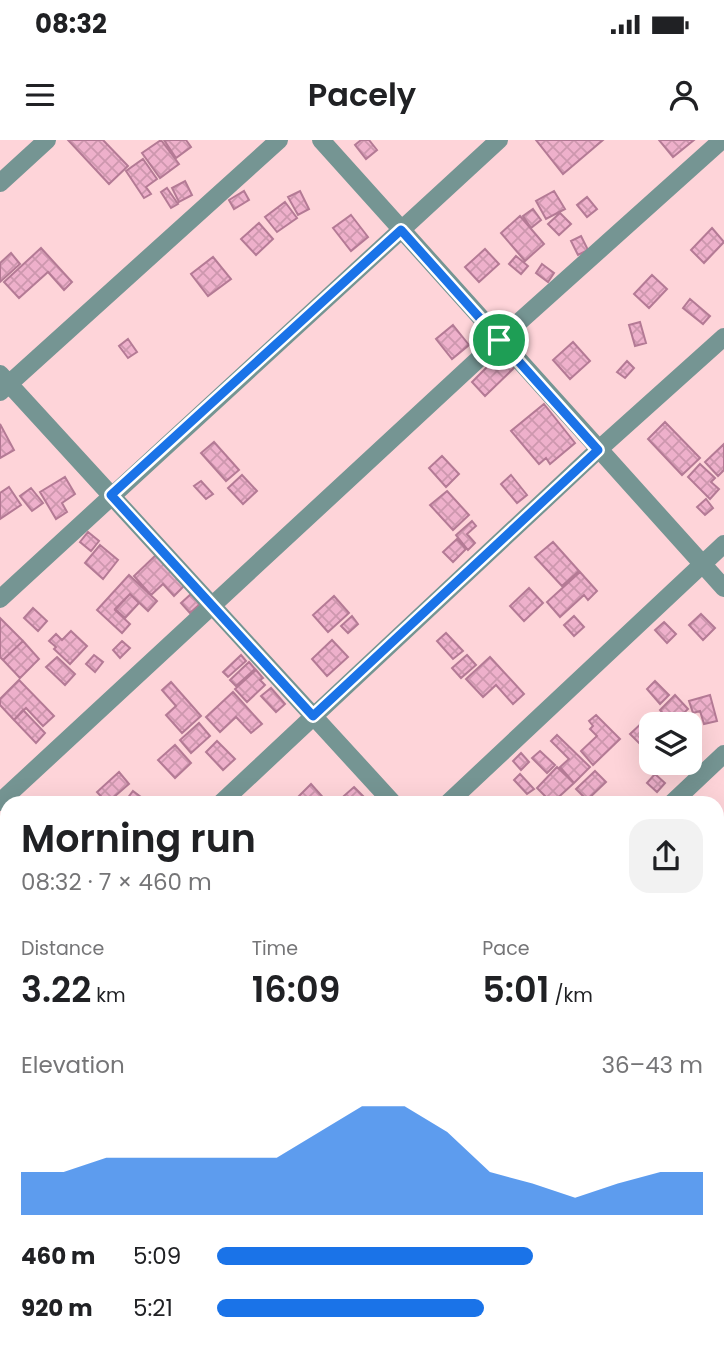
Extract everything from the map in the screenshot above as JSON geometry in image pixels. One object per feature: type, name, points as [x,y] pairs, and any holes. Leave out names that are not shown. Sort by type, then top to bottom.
[{"type":"street","points":[[0,183],[47,140]]},
{"type":"street","points":[[279,140],[3,383],[111,495],[387,796]]},
{"type":"street","points":[[321,140],[724,588]]},
{"type":"street","points":[[0,599],[499,140]]},
{"type":"street","points":[[6,796],[499,340],[722,140]]},
{"type":"street","points":[[228,796],[598,450],[724,337]]},
{"type":"street","points":[[455,796],[724,544]]},
{"type":"street","points":[[679,796],[724,754]]},
{"type":"building","points":[[68,140],[103,140],[128,166],[109,184]]},
{"type":"building","points":[[161,140],[179,164],[160,178],[142,153]]},
{"type":"building","points":[[164,140],[186,140],[191,147],[176,158]]},
{"type":"building","points":[[361,140],[369,140],[377,150],[366,159],[355,145]]},
{"type":"building","points":[[536,140],[603,140],[563,174]]},
{"type":"building","points":[[659,140],[694,140],[673,157]]},
{"type":"building","points":[[143,159],[157,179],[146,187],[151,194],[144,198],[126,171]]},
{"type":"building","points":[[185,181],[192,195],[179,202],[172,188]]},
{"type":"building","points":[[167,188],[178,204],[171,208],[161,192]]},
{"type":"building","points":[[244,191],[249,200],[234,209],[229,200]]},
{"type":"building","points":[[300,191],[309,209],[298,215],[288,197]]},
{"type":"building","points":[[554,191],[565,209],[546,219],[536,201]]},
{"type":"building","points":[[587,197],[597,209],[587,217],[577,205]]},
{"type":"building","points":[[285,202],[297,218],[277,232],[265,217]]},
{"type":"building","points":[[533,209],[541,220],[531,228],[523,216]]},
{"type":"building","points":[[560,213],[571,224],[559,235],[548,224]]},
{"type":"building","points":[[351,215],[368,237],[351,251],[333,228]]},
{"type":"building","points":[[520,216],[544,244],[525,261],[501,233]]},
{"type":"building","points":[[259,223],[273,239],[256,255],[241,239]]},
{"type":"building","points":[[712,228],[724,242],[704,263],[691,250]]},
{"type":"building","points":[[581,236],[588,250],[578,255],[571,241]]},
{"type":"building","points":[[41,248],[72,282],[64,290],[48,272],[19,298],[4,282]]},
{"type":"building","points":[[485,249],[499,264],[479,282],[465,267]]},
{"type":"building","points":[[11,253],[20,264],[0,282],[0,263]]},
{"type":"building","points":[[516,256],[528,266],[521,274],[509,264]]},
{"type":"building","points":[[213,257],[231,279],[208,296],[191,274]]},
{"type":"building","points":[[542,264],[554,273],[548,282],[536,273]]},
{"type":"building","points":[[652,275],[667,289],[649,308],[634,294]]},
{"type":"building","points":[[690,299],[710,316],[703,324],[683,308]]},
{"type":"building","points":[[640,322],[646,343],[635,346],[629,325]]},
{"type":"building","points":[[453,325],[469,345],[452,359],[436,339]]},
{"type":"building","points":[[128,339],[137,352],[128,358],[119,346]]},
{"type":"building","points":[[573,342],[590,361],[570,379],[553,360]]},
{"type":"building","points":[[502,352],[516,366],[485,396],[472,382]]},
{"type":"building","points":[[627,361],[634,368],[625,378],[617,372]]},
{"type":"building","points":[[544,404],[575,443],[550,464],[546,458],[539,464],[511,431]]},
{"type":"building","points":[[665,422],[700,458],[682,475],[648,439]]},
{"type":"building","points":[[0,424],[14,450],[0,458]]},
{"type":"building","points":[[214,442],[239,470],[226,481],[201,453]]},
{"type":"building","points":[[724,444],[724,470],[718,476],[705,462]]},
{"type":"building","points":[[442,456],[459,474],[446,487],[429,468]]},
{"type":"building","points":[[700,464],[715,478],[711,482],[719,489],[710,499],[688,477]]},
{"type":"building","points":[[242,475],[257,491],[243,504],[228,488]]},
{"type":"building","points":[[511,475],[527,495],[517,503],[501,484]]},
{"type":"building","points":[[65,477],[75,494],[62,503],[67,512],[56,519],[40,492]]},
{"type":"building","points":[[201,481],[213,494],[206,499],[194,486]]},
{"type":"building","points":[[9,487],[21,505],[0,519],[0,493]]},
{"type":"building","points":[[31,488],[43,503],[32,511],[20,496]]},
{"type":"building","points":[[447,491],[469,515],[453,530],[430,505]]},
{"type":"building","points":[[706,499],[713,508],[705,515],[697,507]]},
{"type":"building","points":[[472,521],[476,526],[467,534],[475,543],[468,550],[456,535]]},
{"type":"building","points":[[88,532],[99,541],[91,551],[80,542]]},
{"type":"building","points":[[457,539],[466,549],[453,562],[443,552]]},
{"type":"building","points":[[553,542],[579,571],[562,586],[535,557]]},
{"type":"building","points":[[100,545],[118,560],[103,579],[85,563]]},
{"type":"building","points":[[156,555],[184,586],[174,596],[163,584],[151,595],[134,576]]},
{"type":"building","points":[[580,572],[597,591],[588,600],[584,595],[560,617],[547,602]]},
{"type":"building","points":[[129,575],[157,601],[148,611],[130,594],[115,610],[130,624],[122,633],[97,610]]},
{"type":"building","points":[[529,588],[543,603],[524,621],[510,606]]},
{"type":"building","points":[[130,594],[139,603],[125,618],[115,609]]},
{"type":"building","points":[[191,594],[200,604],[190,613],[181,603]]},
{"type":"building","points":[[334,596],[349,613],[328,632],[313,615]]},
{"type":"building","points":[[33,608],[47,621],[38,631],[24,618]]},
{"type":"building","points":[[701,614],[715,628],[703,640],[689,625]]},
{"type":"building","points":[[352,616],[358,624],[348,633],[341,626]]},
{"type":"building","points":[[574,616],[584,627],[574,636],[564,625]]},
{"type":"building","points":[[0,618],[23,641],[3,660],[0,657]]},
{"type":"building","points":[[664,622],[676,634],[667,643],[655,630]]},
{"type":"building","points":[[71,631],[87,646],[70,664],[49,641],[56,634],[62,640]]},
{"type":"building","points":[[446,633],[463,651],[453,659],[437,641]]},
{"type":"building","points":[[332,640],[348,657],[327,676],[312,659]]},
{"type":"building","points":[[23,641],[39,659],[20,678],[3,660]]},
{"type":"building","points":[[122,641],[130,648],[120,658],[113,650]]},
{"type":"building","points":[[94,655],[103,662],[95,672],[86,664]]},
{"type":"building","points":[[241,655],[246,661],[228,677],[223,672]]},
{"type":"building","points":[[467,655],[476,665],[461,678],[452,668]]},
{"type":"building","points":[[57,657],[75,674],[65,685],[46,667]]},
{"type":"building","points":[[490,657],[524,694],[513,704],[496,685],[483,697],[466,679]]},
{"type":"building","points":[[249,662],[255,669],[236,686],[230,680]]},
{"type":"building","points":[[256,670],[265,685],[247,702],[235,689]]},
{"type":"building","points":[[19,680],[54,716],[43,726],[26,708],[14,720],[0,705],[0,699]]},
{"type":"building","points":[[655,681],[669,695],[660,704],[647,689]]},
{"type":"building","points":[[171,682],[201,716],[182,733],[166,715],[176,706],[162,690]]},
{"type":"building","points":[[271,688],[285,704],[276,712],[261,696]]},
{"type":"building","points":[[233,692],[262,724],[251,733],[236,717],[220,732],[206,717]]},
{"type":"building","points":[[675,695],[688,709],[685,712],[660,710]]},
{"type":"building","points":[[710,695],[717,721],[704,724],[702,712],[693,712],[689,701]]},
{"type":"building","points":[[23,710],[45,733],[36,743],[14,720]]},
{"type":"building","points":[[596,715],[620,739],[593,765],[581,751],[597,736],[590,729],[593,726],[589,721]]},
{"type":"building","points":[[199,723],[210,736],[191,753],[180,740]]},
{"type":"building","points":[[639,726],[639,743],[630,734]]},
{"type":"building","points":[[557,735],[590,767],[574,783],[560,767],[569,759],[551,741]]},
{"type":"building","points":[[217,741],[235,759],[223,770],[206,752]]},
{"type":"building","points":[[175,745],[191,763],[175,778],[158,760]]},
{"type":"building","points":[[540,751],[555,765],[547,773],[532,758]]},
{"type":"building","points":[[521,753],[529,762],[521,770],[513,761]]},
{"type":"building","points":[[557,767],[574,783],[560,796],[545,796],[537,788]]},
{"type":"building","points":[[595,771],[606,782],[591,796],[583,796],[576,789]]},
{"type":"building","points":[[119,772],[129,784],[115,796],[101,796],[97,792]]},
{"type":"building","points":[[520,774],[534,789],[527,794],[514,780]]},
{"type":"building","points":[[656,775],[665,783],[657,792],[647,783]]},
{"type":"building","points":[[311,784],[322,796],[299,796]]},
{"type":"building","points":[[354,787],[363,796],[344,796]]},
{"type":"route","points":[[401,230],[499,340],[598,450],[313,716],[111,495],[401,230]]}]
